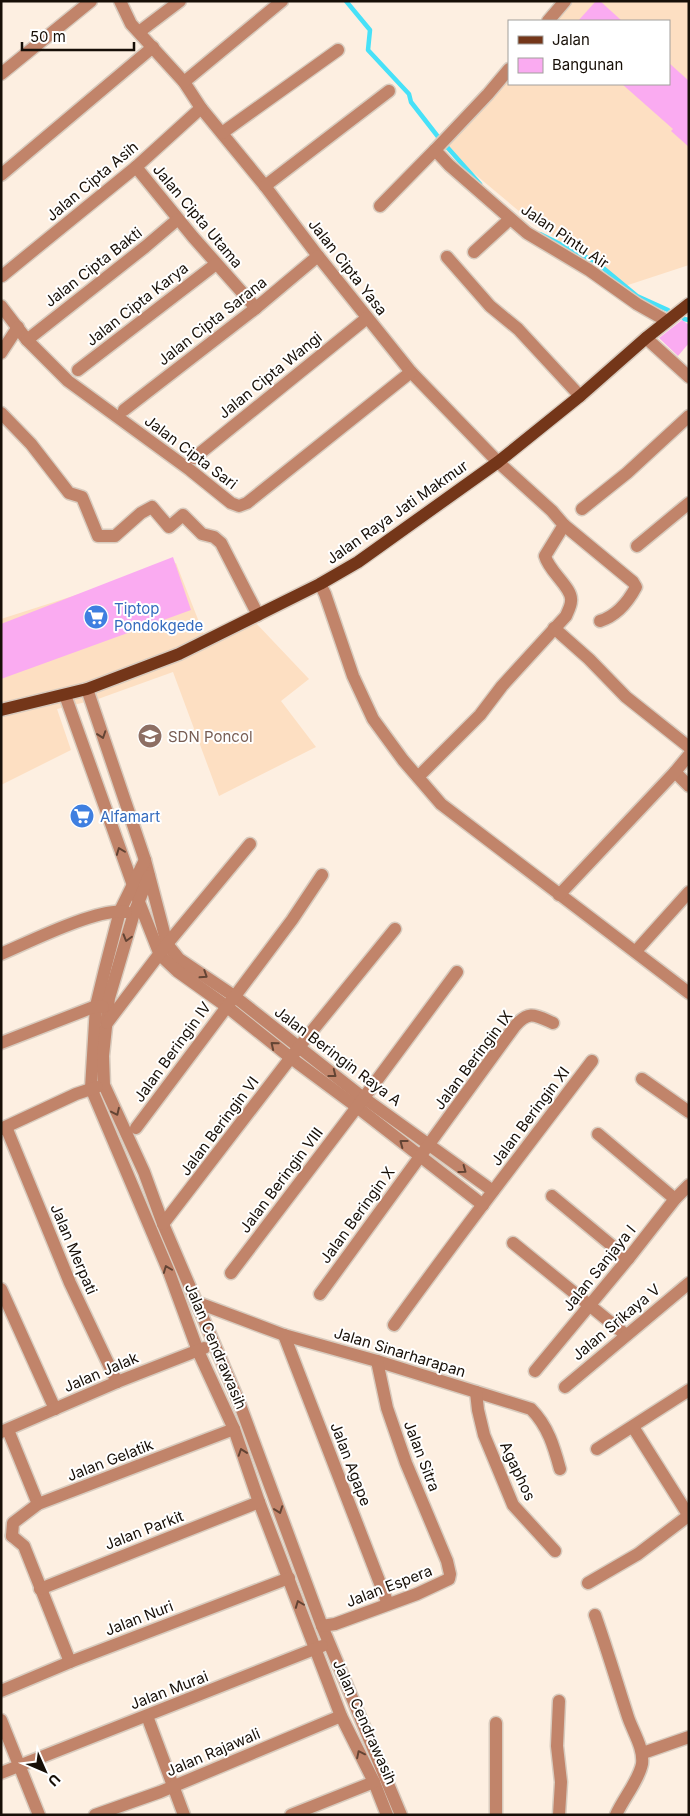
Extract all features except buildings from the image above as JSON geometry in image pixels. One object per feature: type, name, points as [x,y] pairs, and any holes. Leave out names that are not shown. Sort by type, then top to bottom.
[{"type":"main road","name":"Jalan Raya Jati Makmur","points":[[1,710],[87,689],[179,654],[320,584],[358,562],[498,462],[689,304]]},
{"type":"street","points":[[1,74],[91,1]]},
{"type":"street","name":"Jalan Cipta Yasa","points":[[120,1],[131,24],[184,82],[201,108],[265,186],[318,256],[411,372],[498,462],[552,511],[564,525],[633,582],[636,587],[625,604],[609,618],[600,622]]},
{"type":"street","points":[[139,32],[180,1]]},
{"type":"street","points":[[184,82],[282,1]]},
{"type":"street","points":[[549,20],[565,1]]},
{"type":"street","points":[[1,175],[153,48]]},
{"type":"street","points":[[222,133],[338,50]]},
{"type":"street","points":[[380,206],[440,145],[508,70]]},
{"type":"street","points":[[265,186],[389,91]]},
{"type":"street","name":"Jalan Cipta Asih","points":[[2,276],[136,167],[201,108]]},
{"type":"street","name":"Jalan Pintu Air","points":[[440,145],[444,161],[527,233],[589,270],[637,304],[667,321]]},
{"type":"street","name":"Jalan Cipta Utama","points":[[136,167],[216,264],[256,308]]},
{"type":"street","name":"Jalan Cipta Bakti","points":[[27,340],[178,219]]},
{"type":"street","points":[[474,252],[510,219]]},
{"type":"street","name":"Jalan Cipta Sarana","points":[[124,410],[256,308],[318,256]]},
{"type":"street","points":[[446,257],[490,306],[518,329],[580,396]]},
{"type":"street","name":"Jalan Cipta Karya","points":[[78,370],[216,264]]},
{"type":"street","points":[[1,306],[27,340]]},
{"type":"street","name":"Jalan Cipta Wangi","points":[[194,458],[367,318]]},
{"type":"street","points":[[1,352],[18,327]]},
{"type":"street","points":[[646,338],[689,377]]},
{"type":"street","name":"Jalan Cipta Sari","points":[[27,340],[68,381],[190,470],[231,503],[239,506],[247,503],[411,372]]},
{"type":"street","points":[[1,413],[30,444],[69,493],[82,497],[98,536],[115,536],[141,512],[152,507],[169,526],[183,515],[202,534],[214,537],[221,543],[258,615]]},
{"type":"street","points":[[582,508],[627,473],[689,416]]},
{"type":"street","points":[[637,546],[689,503]]},
{"type":"street","points":[[418,777],[480,715],[502,686],[566,616],[571,602],[571,593],[547,565],[544,556],[564,525]]},
{"type":"street","points":[[320,584],[352,676],[372,719],[440,804],[689,993]]},
{"type":"street","points":[[554,628],[589,659],[626,698],[689,747]]},
{"type":"street","points":[[87,689],[145,860],[167,944]]},
{"type":"street","points":[[65,695],[133,882],[139,911],[160,955],[177,971],[230,1001],[290,1058],[361,1102],[420,1156],[483,1205]]},
{"type":"street","points":[[559,896],[689,755]]},
{"type":"street","points":[[675,772],[689,786]]},
{"type":"street","points":[[105,1026],[167,944],[250,844]]},
{"type":"street","name":"Jalan Cendrawasih","points":[[145,860],[120,911],[102,1007],[91,1088],[136,1193],[198,1351],[234,1429],[341,1716],[374,1782],[387,1815]]},
{"type":"street","name":"Jalan Beringin IV","points":[[136,1128],[292,920],[322,875]]},
{"type":"street","name":"Jalan Cendrawasih","points":[[149,876],[139,911],[102,1007],[105,1026],[104,1086],[144,1172],[163,1224],[239,1402],[322,1626],[401,1815]]},
{"type":"street","points":[[636,951],[689,892]]},
{"type":"street","points":[[1,954],[98,914],[139,911]]},
{"type":"street","points":[[299,1047],[395,929]]},
{"type":"street","name":"Jalan Beringin Raya A","points":[[167,944],[178,959],[230,1001],[299,1047],[361,1102],[429,1146],[493,1191]]},
{"type":"street","name":"Jalan Beringin VIII","points":[[231,1273],[457,972]]},
{"type":"street","points":[[1,1043],[102,1007]]},
{"type":"street","name":"Jalan Beringin IX","points":[[420,1156],[522,1019],[528,1015],[536,1015],[552,1023]]},
{"type":"street","name":"Jalan Beringin VI","points":[[163,1224],[299,1047]]},
{"type":"street","name":"Jalan Beringin XI","points":[[394,1325],[456,1239],[592,1061]]},
{"type":"street","points":[[642,1079],[689,1112]]},
{"type":"street","points":[[4,1128],[91,1088],[104,1086]]},
{"type":"street","name":"Jalan Merpati","points":[[4,1128],[70,1283],[117,1382]]},
{"type":"street","points":[[598,1134],[675,1199]]},
{"type":"street","name":"Jalan Beringin X","points":[[320,1294],[420,1156]]},
{"type":"street","name":"Jalan Sanjaya I","points":[[535,1371],[675,1199],[689,1185]]},
{"type":"street","points":[[552,1196],[628,1259]]},
{"type":"street","points":[[513,1243],[626,1335]]},
{"type":"street","name":"Jalan Srikaya V","points":[[565,1387],[689,1282]]},
{"type":"street","points":[[1,1289],[55,1409]]},
{"type":"street","points":[[179,1301],[195,1300]]},
{"type":"street","name":"Jalan Sinarharapan","points":[[195,1300],[284,1335],[377,1361],[531,1409],[540,1418],[552,1442],[560,1469]]},
{"type":"street","name":"Jalan Agape","points":[[284,1335],[388,1604]]},
{"type":"street","name":"Jalan Jalak","points":[[5,1431],[117,1382],[214,1345]]},
{"type":"street","name":"Jalan Sitra","points":[[377,1361],[393,1427],[447,1561]]},
{"type":"street","points":[[597,1450],[689,1390]]},
{"type":"street","name":"Agaphos","points":[[476,1392],[484,1435],[513,1505],[555,1551]]},
{"type":"street","points":[[588,1583],[638,1554],[689,1516],[633,1427]]},
{"type":"street","name":"Jalan Gelatik","points":[[7,1538],[13,1523],[38,1504],[234,1429]]},
{"type":"street","points":[[5,1431],[38,1504]]},
{"type":"street","name":"Jalan Parkit","points":[[40,1589],[260,1502]]},
{"type":"street","points":[[7,1538],[24,1546],[70,1662]]},
{"type":"street","name":"Jalan Espera","points":[[322,1626],[335,1624],[417,1594],[449,1579],[450,1574],[447,1561]]},
{"type":"street","name":"Jalan Nuri","points":[[1,1691],[70,1662],[289,1578]]},
{"type":"street","points":[[595,1615],[628,1719],[643,1753],[637,1778],[622,1800],[616,1815]]},
{"type":"street","name":"Jalan Murai","points":[[1,1773],[329,1643]]},
{"type":"street","points":[[558,1815],[561,1782],[557,1746],[559,1701]]},
{"type":"street","points":[[147,1716],[184,1815]]},
{"type":"street","name":"Jalan Rajawali","points":[[96,1815],[173,1786],[341,1716]]},
{"type":"street","points":[[1,1720],[39,1815]]},
{"type":"street","points":[[496,1723],[496,1815]]},
{"type":"street","points":[[643,1753],[689,1737]]},
{"type":"street","points":[[291,1815],[374,1782]]},
{"type":"shaded area","points":[[571,1],[689,1],[689,265],[625,286],[532,222],[440,145],[508,71],[508,85],[670,85],[670,20],[554,20]]},
{"type":"shaded area","points":[[176,563],[206,640],[254,621],[309,679],[281,701],[316,747],[219,796],[173,672],[98,699],[57,709],[71,750],[1,785],[1,619]]},
{"type":"waterway","points":[[346,1],[370,30],[368,50],[409,94],[411,102],[439,138],[480,184]]},
{"type":"waterway","points":[[540,234],[596,262],[637,296],[668,310]]},
{"type":"waterway","points":[[684,319],[689,320]]},
{"type":"place","name":"Tiptop Pondokgede","points":[[96,617]]},
{"type":"place","name":"SDN Poncol","points":[[150,736]]},
{"type":"place","name":"Alfamart","points":[[82,816]]}]
